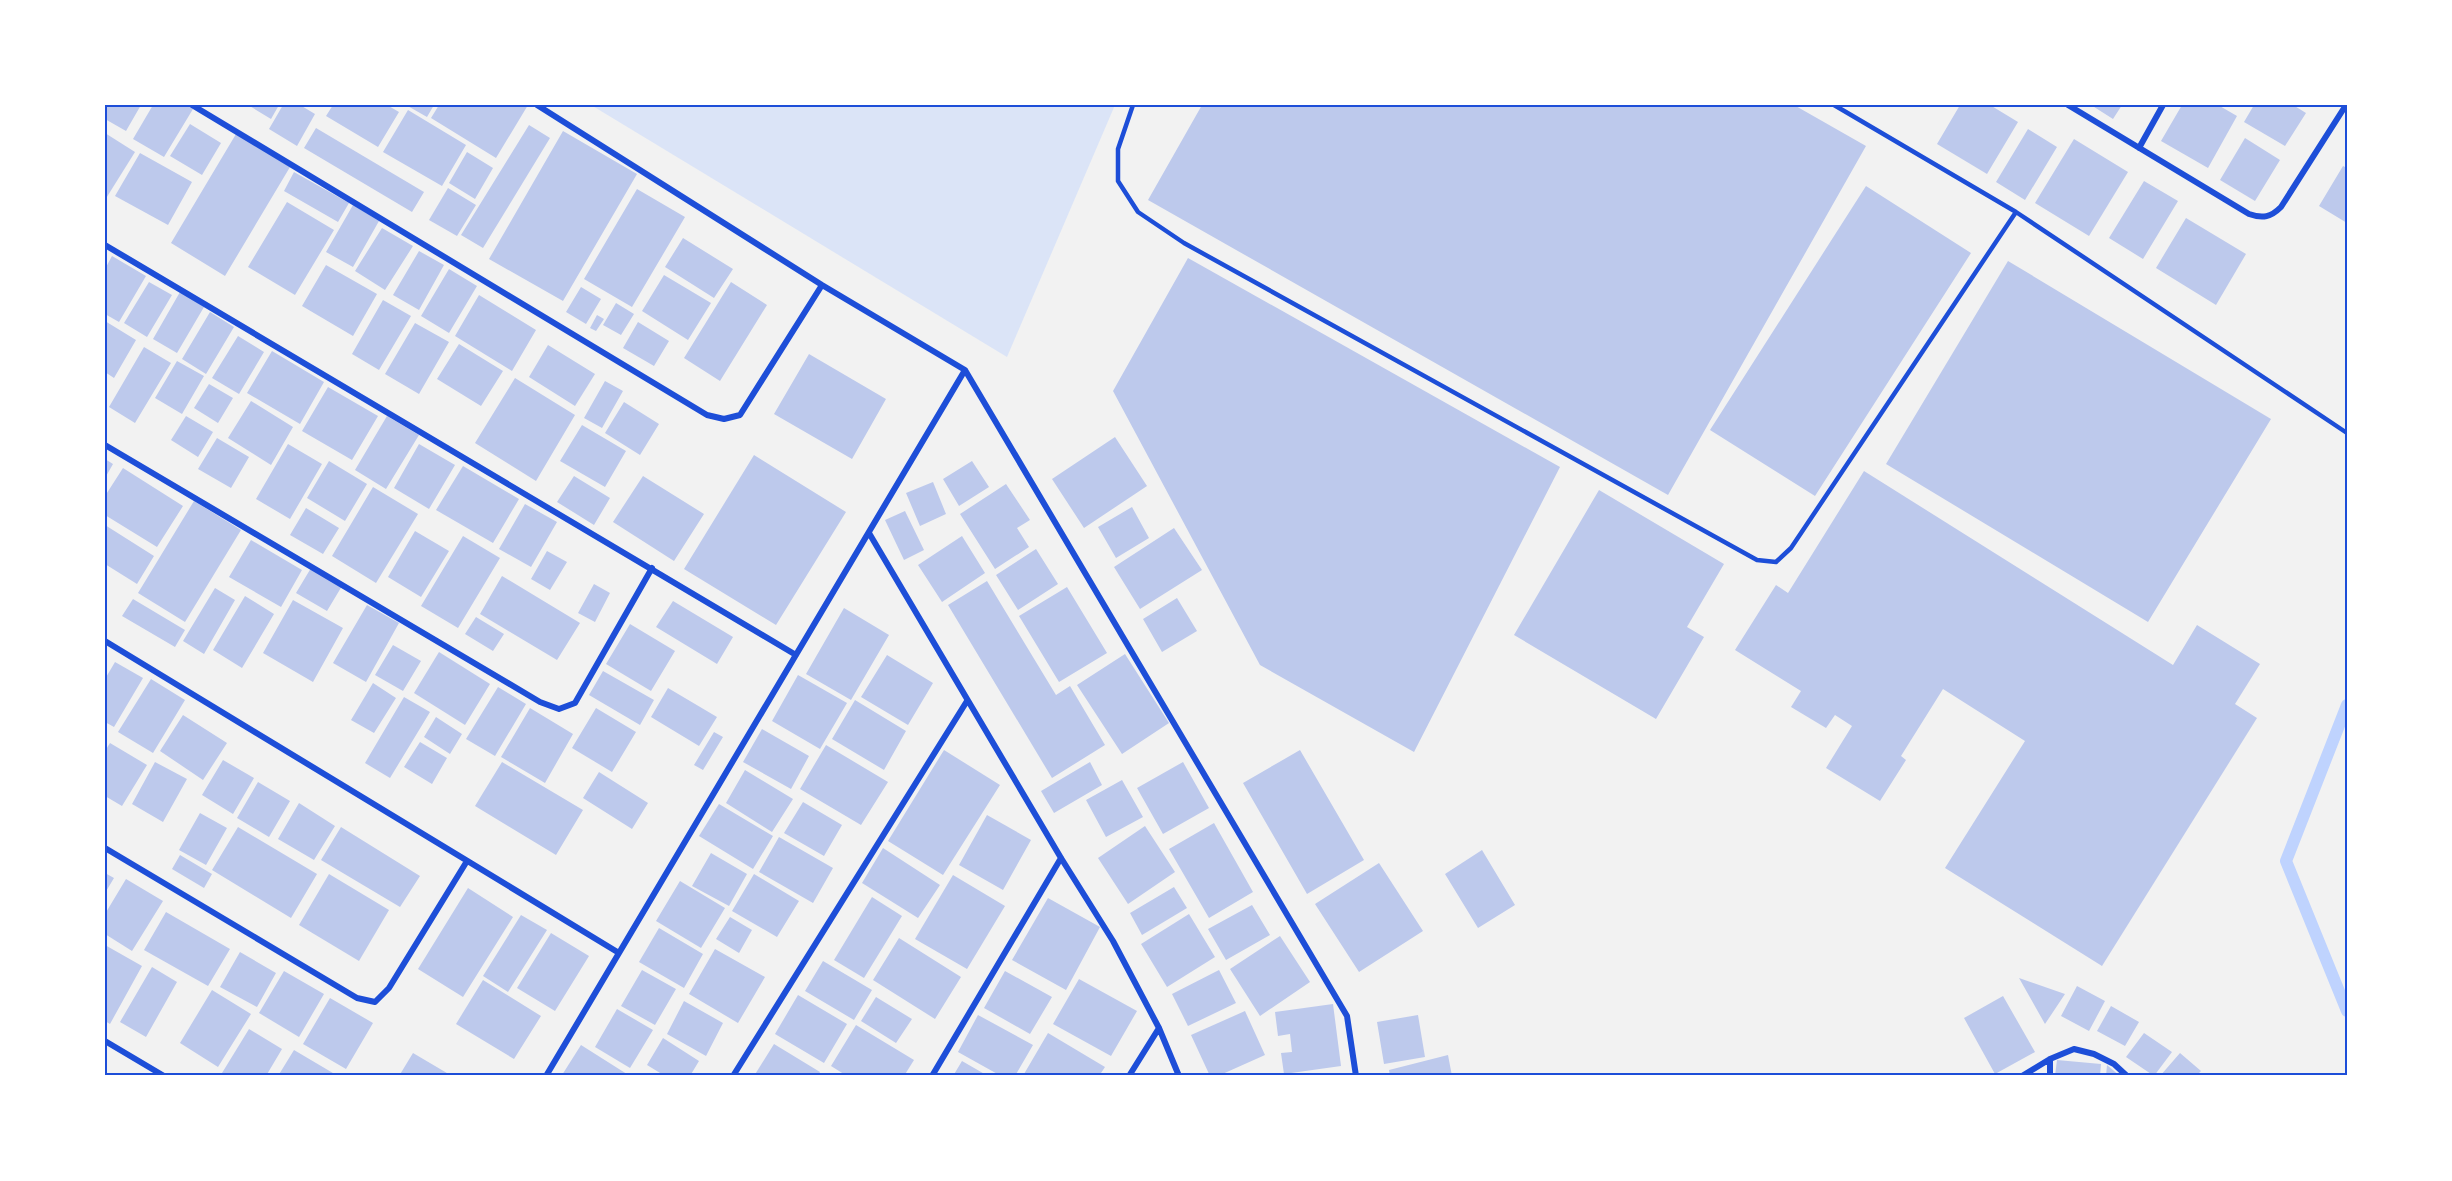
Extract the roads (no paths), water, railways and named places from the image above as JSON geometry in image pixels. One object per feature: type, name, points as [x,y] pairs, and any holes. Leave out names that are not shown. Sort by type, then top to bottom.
[{"type":"street","points":[[192,105],[707,415],[724,419],[740,415],[822,285]]},
{"type":"street","points":[[537,105],[822,285],[965,370],[1347,1016],[1356,1076]]},
{"type":"street","points":[[2068,105],[2250,214],[2267,217],[2281,207],[2346,105]]},
{"type":"street","points":[[2139,148],[2163,105]]},
{"type":"street","points":[[105,245],[652,568],[796,656]]},
{"type":"street","points":[[546,1076],[965,370]]},
{"type":"street","points":[[105,445],[540,702],[559,709],[574,703],[652,568]]},
{"type":"street","points":[[869,533],[967,701],[1113,941],[1159,1028],[1179,1076]]},
{"type":"street","points":[[105,641],[619,953]]},
{"type":"street","points":[[733,1076],[967,701]]},
{"type":"street","points":[[105,848],[357,998],[375,1002],[389,988],[467,861]]},
{"type":"street","points":[[932,1076],[1061,858]]},
{"type":"street","points":[[1129,1076],[1159,1028]]},
{"type":"street","points":[[105,1041],[164,1076]]},
{"type":"street","points":[[2022,1076],[2050,1059],[2074,1049],[2094,1054],[2114,1064],[2127,1076]]},
{"type":"street","points":[[2050,1059],[2050,1076]]},
{"type":"lane","points":[[1133,105],[1118,149],[1118,181],[1138,212],[1184,243],[1757,560],[1776,562],[1791,548],[2016,212]]},
{"type":"lane","points":[[1834,105],[2016,212],[2347,433]]},
{"type":"waterway","points":[[2347,705],[2286,861],[2347,1011]]}]
